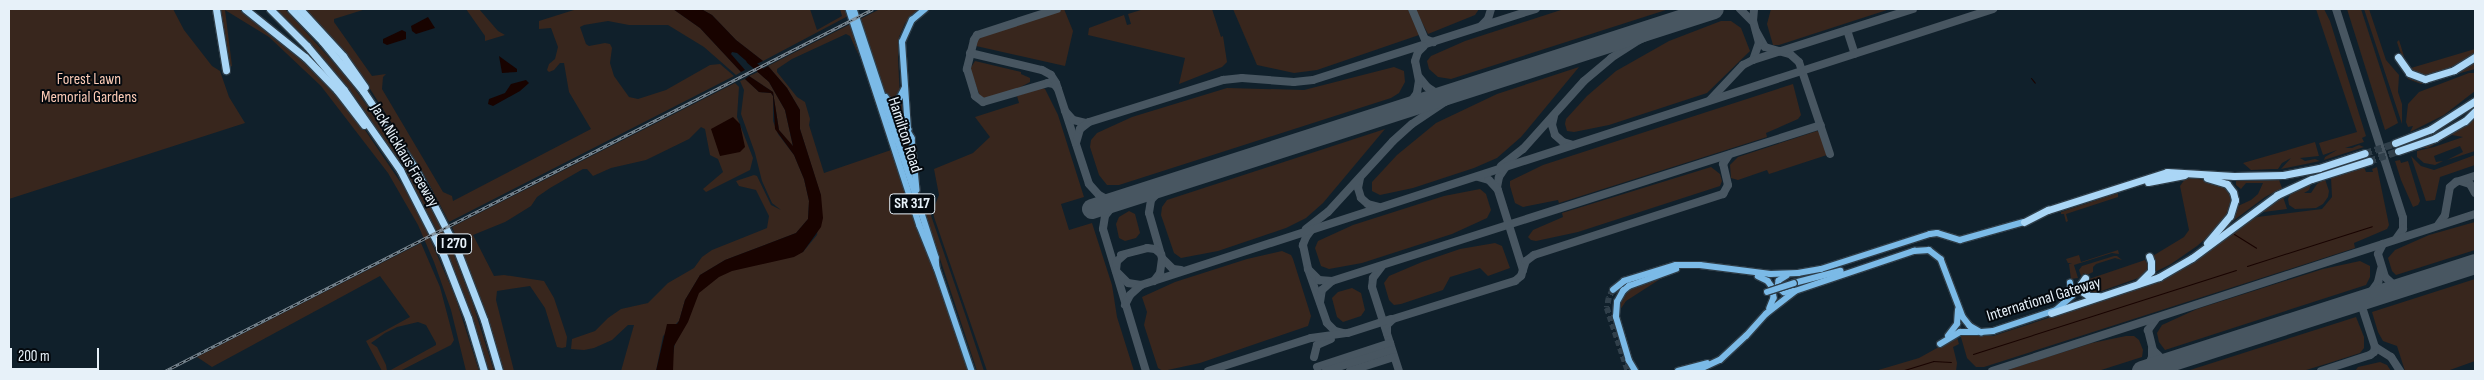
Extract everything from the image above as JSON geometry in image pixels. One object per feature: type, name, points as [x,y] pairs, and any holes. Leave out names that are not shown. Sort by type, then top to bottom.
[{"type":"highway","points":[[216,9],[226,70]]},
{"type":"highway","points":[[245,9],[274,30],[316,68],[350,106],[400,170]]},
{"type":"highway","points":[[264,9],[298,36]]},
{"type":"highway","name":"Jack Nicklaus Freeway","points":[[270,9],[298,36],[350,97],[400,170],[443,254],[468,318],[484,371]]},
{"type":"highway","name":"Jack Nicklaus Freeway","points":[[291,9],[347,70],[388,126],[433,200],[457,250],[484,320],[499,371]]},
{"type":"highway","points":[[300,9],[356,73],[377,104],[388,126]]},
{"type":"highway","points":[[2398,58],[2409,73],[2425,79],[2449,72],[2475,57]]},
{"type":"highway","points":[[2450,118],[2475,95]]},
{"type":"highway","points":[[2395,143],[2422,133],[2450,118],[2475,101]]},
{"type":"highway","points":[[2398,152],[2435,138],[2475,113]]},
{"type":"highway","points":[[2024,222],[2155,180],[2177,176],[2244,180],[2269,179],[2319,168],[2365,153]]},
{"type":"highway","name":"International Gateway","points":[[2051,313],[2113,294],[2159,277],[2192,258],[2277,195],[2312,179],[2368,162]]},
{"type":"highway","points":[[2024,222],[2048,210],[2167,172],[2234,176],[2283,175]]},
{"type":"highway","points":[[2192,258],[2223,225],[2234,208],[2233,192],[2227,184],[2203,177]]},
{"type":"highway","points":[[2132,287],[2151,271],[2149,256]]},
{"type":"highway","points":[[2085,278],[2081,287],[2086,295],[2094,297],[2113,294]]},
{"type":"main road","name":"Hamilton Road","points":[[849,9],[890,138],[972,371]]},
{"type":"main road","name":"Hamilton Road","points":[[854,9],[919,202],[936,257],[937,268]]},
{"type":"main road","points":[[919,202],[912,138],[908,131],[902,47],[903,36],[912,20],[925,9]]},
{"type":"main road","points":[[882,90],[888,101],[896,104],[901,99],[905,85]]},
{"type":"main road","points":[[890,138],[898,139],[908,131]]},
{"type":"main road","points":[[1799,290],[1784,292],[1779,288],[1778,282],[1784,277],[1809,272],[1930,234],[1937,233],[1960,240],[2024,222]]},
{"type":"main road","name":"International Gateway","points":[[1739,344],[1766,314],[1799,290],[1918,250],[1933,252],[1943,264],[1958,307],[1968,324],[1981,332],[1993,331],[2051,313]]},
{"type":"main road","points":[[1767,292],[1872,264]]},
{"type":"main road","points":[[1613,290],[1624,281],[1668,267],[1700,266],[1751,273],[1778,274],[1809,272]]},
{"type":"main road","points":[[1635,371],[1629,361],[1616,317],[1617,302],[1623,291],[1633,285],[1676,268],[1700,266]]},
{"type":"main road","points":[[1751,273],[1766,280],[1773,288],[1774,299],[1766,314]]},
{"type":"main road","points":[[2051,313],[2071,299],[2073,292],[2070,283]]},
{"type":"main road","points":[[1958,307],[1957,324],[1940,344],[1960,332],[1981,332]]},
{"type":"main road","points":[[1678,371],[1712,361],[1739,344]]},
{"type":"main road","points":[[1696,371],[1716,363],[1739,344]]},
{"type":"green space","name":"Forest Lawn Memorial Gardens","points":[[9,9],[173,9],[184,30],[212,66],[220,71],[229,97],[245,123],[9,199]]},
{"type":"green space","points":[[218,9],[241,9],[288,45],[345,104],[365,130],[403,186],[426,230],[455,296],[479,371],[466,371],[451,310],[434,262],[418,225],[388,173],[321,86],[269,37],[225,10],[232,66],[227,68]]},
{"type":"green space","points":[[276,9],[285,9],[344,74],[397,147],[446,235],[472,301],[494,371],[489,371],[466,299],[440,236],[402,166],[357,100],[334,71]]},
{"type":"green space","points":[[304,9],[366,9],[334,19],[334,22],[372,76],[386,74],[383,77],[382,89],[443,192],[452,196],[453,201],[591,129],[569,92],[564,63],[560,63],[554,70],[549,72],[547,70],[549,64],[555,59],[558,47],[551,28],[539,29],[539,21],[577,9],[673,9],[700,28],[741,72],[736,75],[704,47],[668,25],[629,25],[608,21],[580,27],[586,44],[589,46],[610,44],[612,48],[610,63],[614,76],[629,97],[638,99],[666,90],[710,65],[720,64],[734,76],[449,222],[425,176],[367,84],[337,44]]},
{"type":"green space","points":[[466,9],[479,9],[498,31],[505,35],[485,41],[485,36]]},
{"type":"green space","points":[[701,9],[810,9],[817,30],[842,16],[840,9],[846,9],[848,16],[763,61],[736,40],[712,15]]},
{"type":"green space","points":[[880,9],[919,9],[905,23],[899,37],[900,98],[893,102],[887,97],[861,21],[851,26],[859,56],[850,36],[846,34],[792,59],[777,69],[777,72],[797,97],[805,102],[810,119],[809,125],[824,173],[894,149],[972,371],[670,371],[677,332],[698,292],[719,274],[743,264],[803,252],[817,235],[821,196],[800,129],[800,110],[787,88],[768,66]]},
{"type":"green space","points":[[1064,9],[1073,31],[1065,66],[976,46],[977,39],[981,36]]},
{"type":"green space","points":[[1144,9],[1212,9],[1221,37],[1223,36],[1227,62],[1222,67],[1179,84],[1185,58],[1088,35],[1089,28],[1124,15],[1127,25],[1131,24],[1128,14]]},
{"type":"green space","points":[[1233,9],[1408,9],[1419,35],[1317,70],[1294,73],[1257,65]]},
{"type":"green space","points":[[1415,9],[1479,9],[1475,15],[1428,34]]},
{"type":"green space","points":[[1564,9],[1669,9],[1451,79],[1438,77],[1429,69],[1427,61],[1431,56],[1465,41]]},
{"type":"green space","points":[[1771,9],[1890,9],[1779,45],[1773,45],[1767,24]]},
{"type":"green space","points":[[2316,9],[2324,9],[2330,21],[2366,136],[2362,138],[2364,142],[2345,148],[2359,145],[2364,147],[2324,160],[2325,157],[2337,150],[2323,155],[2319,143],[2357,132]]},
{"type":"green space","points":[[2347,9],[2361,9],[2398,123],[2385,130]]},
{"type":"green space","points":[[2364,9],[2369,9],[2386,60],[2399,75],[2398,92],[2402,104],[2402,124]]},
{"type":"green space","points":[[1721,21],[1731,21],[1741,28],[1750,51],[1707,93],[1609,125],[1574,132],[1567,131],[1566,119],[1587,96],[1616,71],[1669,41]]},
{"type":"green space","points":[[2399,40],[2407,66],[2404,63],[2397,42]]},
{"type":"green space","points":[[2475,49],[2475,55],[2433,76],[2416,75],[2407,66],[2411,68]]},
{"type":"green space","points":[[2475,60],[2475,69],[2421,84],[2408,79],[2402,70],[2420,80]]},
{"type":"green space","points":[[975,61],[1021,72],[1021,74],[1030,78],[1030,82],[1015,90],[981,99],[970,69]]},
{"type":"green space","points":[[1394,67],[1404,71],[1405,82],[1399,93],[1391,98],[1119,185],[1107,185],[1099,175],[1090,147],[1091,140],[1097,133],[1132,117],[1227,88],[1304,90]]},
{"type":"green space","points":[[1579,67],[1521,137],[1497,158],[1474,168],[1413,188],[1380,195],[1372,191],[1372,182],[1397,155],[1436,123],[1497,94]]},
{"type":"green space","points":[[758,72],[769,82],[785,110],[793,147],[779,130],[773,92],[749,76]]},
{"type":"green space","points":[[2469,73],[2475,73],[2475,91],[2444,115],[2410,132],[2413,126],[2408,127],[2406,122],[2408,104],[2419,92]]},
{"type":"green space","points":[[745,79],[759,92],[771,93],[773,96],[773,121],[778,134],[794,155],[804,179],[809,201],[808,219],[796,233],[725,260],[700,275],[685,300],[679,321],[663,336],[656,371],[621,371],[634,325],[628,325],[612,340],[594,348],[584,350],[571,349],[572,339],[595,331],[608,318],[621,309],[648,303],[668,283],[694,268],[702,257],[712,250],[767,228],[769,216],[756,190],[739,186],[736,181],[754,175],[757,176],[771,205],[781,210],[772,203],[762,181],[755,153],[741,114],[744,90],[740,81]]},
{"type":"green space","points":[[735,83],[739,87],[737,117],[753,158],[750,170],[706,192],[703,189],[723,172],[718,159],[710,155],[705,129],[701,127],[689,139],[646,160],[611,168],[593,176],[587,169],[583,169],[550,188],[537,197],[531,206],[505,222],[473,235],[494,276],[504,275],[544,281],[554,298],[567,337],[566,347],[557,347],[545,308],[530,286],[497,291],[496,300],[514,371],[504,371],[485,309],[452,227]]},
{"type":"green space","points":[[1793,84],[1801,115],[1798,119],[1766,133],[1767,137],[1559,203],[1558,200],[1523,207],[1515,203],[1510,181],[1543,165]]},
{"type":"green space","points":[[1042,88],[1045,89],[1058,115],[1084,197],[1061,204],[1069,230],[1092,223],[1112,285],[1117,317],[1134,371],[987,371],[934,217],[933,210],[939,195],[934,169],[973,153],[990,137],[975,117],[1019,103],[1017,96]]},
{"type":"green space","points":[[903,104],[905,124],[903,131],[899,133],[888,105]]},
{"type":"green space","points":[[2475,119],[2475,151],[2447,160],[2463,152],[2460,146],[2434,156],[2436,162],[2443,161],[2435,165],[2424,163],[2417,157],[2417,151],[2434,147],[2463,137],[2452,135],[2428,148],[2421,148],[2453,133]]},
{"type":"green space","points":[[1385,129],[1323,203],[1306,218],[1286,228],[1218,251],[1181,258],[1174,253],[1161,215],[1162,207],[1167,200]]},
{"type":"green space","points":[[1817,131],[1821,133],[1827,155],[1769,174],[1767,170],[1738,180],[1731,178],[1730,165],[1738,157]]},
{"type":"green space","points":[[910,137],[914,175],[913,178],[901,144]]},
{"type":"green space","points":[[2315,142],[2319,156],[2300,158],[2305,161],[2315,159],[2320,161],[2281,169],[2291,158],[2282,163],[2278,169],[2251,170],[2243,163]]},
{"type":"green space","points":[[2475,155],[2475,165],[2440,177],[2435,200],[2426,201],[2411,156],[2421,166],[2434,170]]},
{"type":"green space","points":[[2400,160],[2401,163],[2408,161],[2420,201],[2418,205],[2413,207],[2395,161]]},
{"type":"green space","points":[[1711,167],[1720,174],[1722,181],[1720,186],[1578,232],[1536,241],[1528,237],[1533,230],[1563,217],[1562,213]]},
{"type":"green space","points":[[2364,167],[2366,172],[2373,172],[2372,169],[2377,167],[2389,225],[2387,229],[2354,243],[2355,248],[1984,367],[1976,367],[1967,358],[1960,334],[1993,336],[2144,287],[2176,272],[2257,217],[2322,209],[2332,197],[2331,178]]},
{"type":"green space","points":[[2192,178],[2223,183],[2232,193],[2232,208],[2211,234],[2197,246],[2171,264],[2149,275],[2151,257],[2184,237],[2189,230],[2180,186],[2185,179]]},
{"type":"green space","points":[[2325,179],[2329,191],[2328,197],[2323,204],[2316,208],[2295,209],[2289,205],[2288,199],[2291,193],[2311,184],[2309,190],[2304,193],[2311,193],[2317,184]]},
{"type":"green space","points":[[2279,180],[2282,188],[2265,197],[2221,230],[2238,206],[2251,200],[2258,194],[2263,183],[2246,183],[2241,189],[2236,185],[2236,181]]},
{"type":"green space","points":[[1480,189],[1486,194],[1491,210],[1487,218],[1452,234],[1362,263],[1329,269],[1321,266],[1315,248],[1318,241],[1353,225],[1444,196]]},
{"type":"green space","points":[[2118,193],[2118,197],[2066,214],[2068,221],[2066,222],[2064,214],[2061,214],[2061,212]]},
{"type":"green space","points":[[2283,197],[2287,209],[2256,213],[2267,205]]},
{"type":"green space","points":[[927,204],[984,371],[977,371],[924,210]]},
{"type":"green space","points":[[1129,211],[1135,214],[1140,233],[1136,238],[1125,241],[1119,238],[1116,224],[1119,217]]},
{"type":"green space","points":[[2475,222],[2475,250],[2396,275],[2392,271],[2388,258],[2395,250],[2429,235]]},
{"type":"green space","points":[[421,243],[440,287],[454,340],[451,345],[400,371],[389,371],[436,345],[436,343],[426,325],[418,322],[397,327],[385,333],[371,343],[377,347],[386,365],[387,371],[382,371],[366,341],[410,317],[380,276],[212,367],[197,357]]},
{"type":"green space","points":[[1495,243],[1502,246],[1510,268],[1488,276],[1480,268],[1450,277],[1443,290],[1401,304],[1394,305],[1389,300],[1384,283],[1389,276],[1460,249]]},
{"type":"green space","points":[[2118,250],[2119,254],[2112,253],[2074,265],[2078,278],[2071,279],[2069,264],[2072,263],[2068,263],[2066,259],[2079,255],[2081,262]]},
{"type":"green space","points":[[1282,251],[1291,255],[1293,259],[1311,316],[1308,326],[1200,363],[1163,371],[1158,368],[1144,325],[1147,312],[1142,297],[1175,282],[1247,259]]},
{"type":"green space","points":[[2114,256],[2122,260],[2115,258],[2096,264],[2093,267],[2093,272],[2087,275],[2083,273],[2084,275],[2081,276],[2079,270],[2082,266]]},
{"type":"green space","points":[[2145,260],[2150,268],[2144,276],[2093,294],[2086,291],[2084,285],[2089,279]]},
{"type":"green space","points":[[2360,261],[2370,266],[2370,277],[2366,285],[2165,350],[2159,342],[2157,333],[2162,325],[2197,309],[2323,269]]},
{"type":"green space","points":[[1668,274],[1626,301],[1620,310],[1619,306],[1629,290]]},
{"type":"green space","points":[[2475,279],[2475,361],[2447,371],[2405,371],[2397,346],[2383,341],[2372,312]]},
{"type":"green space","points":[[1352,288],[1361,293],[1365,310],[1361,316],[1343,322],[1337,317],[1332,298],[1338,292]]},
{"type":"green space","points":[[2356,317],[2364,337],[2364,348],[2360,353],[2329,363],[2303,371],[2187,371]]},
{"type":"green space","points":[[2134,336],[2139,340],[2143,350],[2142,357],[2098,371],[2004,371],[2092,343]]},
{"type":"green space","points":[[1957,337],[1959,344],[1953,347],[1957,363],[1956,371],[1875,371],[1919,358]]},
{"type":"green space","points":[[2380,362],[2387,365],[2391,371],[2355,371],[2358,367]]},
{"type":"shaded area","points":[[673,9],[703,10],[712,15],[736,40],[763,61],[752,66],[737,53],[732,52],[731,54],[745,70],[741,72],[700,28]]},
{"type":"shaded area","points":[[428,17],[435,28],[416,34],[412,31],[411,26]]},
{"type":"shaded area","points":[[402,30],[406,32],[406,39],[387,45],[383,43],[383,39]]},
{"type":"shaded area","points":[[499,56],[517,69],[517,72],[502,73]]},
{"type":"shaded area","points":[[768,66],[787,88],[800,110],[800,129],[821,195],[823,218],[821,227],[803,252],[794,257],[732,271],[719,277],[699,293],[688,322],[674,346],[673,371],[656,371],[667,324],[677,324],[685,300],[700,275],[725,260],[796,233],[808,219],[809,201],[804,179],[794,155],[775,129],[773,96],[771,93],[759,92],[745,79],[749,76],[773,92],[779,130],[793,146],[785,110],[769,82],[758,72]]},
{"type":"shaded area","points":[[526,80],[529,83],[520,91],[493,106],[488,104],[489,99],[505,93],[511,84]]},
{"type":"shaded area","points":[[733,117],[740,124],[745,147],[740,152],[720,156],[711,129]]},
{"type":"waterway","points":[[750,61],[766,75]]},
{"type":"waterway","points":[[2031,78],[2035,83]]},
{"type":"waterway","points":[[2247,266],[2372,226]]},
{"type":"waterway","points":[[2234,234],[2256,248]]},
{"type":"waterway","points":[[1973,354],[2236,270]]},
{"type":"waterway","points":[[1901,371],[1933,361],[1951,362]]},
{"type":"taxiway","points":[[1057,9],[977,35],[967,69],[975,96],[983,102],[1048,83],[1054,84],[1058,89]]},
{"type":"taxiway","points":[[1412,9],[1425,39],[1433,42]]},
{"type":"taxiway","points":[[1481,26],[1488,19],[1491,9]]},
{"type":"taxiway","points":[[1065,111],[1073,120],[1086,123],[1223,80],[1242,78],[1294,82],[1313,80],[1536,9]]},
{"type":"taxiway","points":[[1740,9],[1753,22]]},
{"type":"taxiway","points":[[1753,60],[1759,43],[1753,21],[1754,9]]},
{"type":"taxiway","points":[[1710,100],[1743,65],[1753,60],[1913,9]]},
{"type":"taxiway","points":[[1124,255],[1117,261],[1116,271],[1128,283],[1141,285],[1993,9]]},
{"type":"taxiway","points":[[2336,9],[2403,218],[2403,229],[2396,239]]},
{"type":"taxiway","points":[[1501,166],[1523,149],[1584,81],[1611,58],[1639,40],[1689,17]]},
{"type":"taxiway","points":[[1847,30],[1855,54]]},
{"type":"taxiway","points":[[1756,31],[1765,47],[1790,54],[1799,62],[1830,154]]},
{"type":"taxiway","points":[[1393,112],[1410,103],[1417,93],[1419,81],[1415,61],[1418,52],[1424,46]]},
{"type":"taxiway","points":[[970,53],[1042,70],[1051,75],[1056,83],[1089,184],[1099,195],[1108,200],[1117,201]]},
{"type":"taxiway","points":[[1419,77],[1427,87],[1435,92],[1445,93],[1460,90]]},
{"type":"taxiway","points":[[1306,229],[1328,212],[1393,141],[1412,124],[1445,102],[1492,80]]},
{"type":"taxiway","points":[[1554,116],[1552,125],[1555,135],[1563,142],[1573,145]]},
{"type":"taxiway","points":[[1076,143],[1080,129],[1089,122]]},
{"type":"taxiway","points":[[1308,269],[1319,280],[1332,281],[1821,125]]},
{"type":"taxiway","points":[[1387,333],[1387,325],[1393,319],[1515,281],[1521,276],[1526,261],[1534,255],[1723,194],[1728,185],[1723,164],[1729,155]]},
{"type":"taxiway","points":[[1505,168],[1499,177],[1497,187],[1523,270]]},
{"type":"taxiway","points":[[2438,225],[2445,215],[2450,187],[2456,182],[2475,176]]},
{"type":"taxiway","points":[[1478,177],[1489,180],[1498,190]]},
{"type":"taxiway","points":[[1360,178],[1358,188],[1361,198],[1368,204],[1379,207]]},
{"type":"taxiway","points":[[2460,181],[2470,184],[2475,193]]},
{"type":"taxiway","points":[[1165,185],[1151,200],[1149,213],[1162,258],[1173,269],[1181,270]]},
{"type":"taxiway","points":[[1117,201],[1105,216],[1103,229],[1146,371]]},
{"type":"taxiway","points":[[1992,371],[2475,214]]},
{"type":"taxiway","points":[[1312,229],[1303,245],[1308,269],[1327,323],[1335,331],[1344,333]]},
{"type":"taxiway","points":[[2383,244],[2378,254],[2385,277],[2395,286],[2406,287]]},
{"type":"taxiway","points":[[1121,255],[1147,248],[1155,249],[1161,254]]},
{"type":"taxiway","points":[[1154,281],[1160,273],[1162,258]]},
{"type":"taxiway","points":[[1382,266],[1373,278],[1372,287],[1399,371]]},
{"type":"taxiway","points":[[2362,308],[2363,303],[2378,282],[2381,269]]},
{"type":"taxiway","points":[[1320,302],[1322,290],[1332,281]]},
{"type":"taxiway","points":[[1125,305],[1130,295],[1141,285]]},
{"type":"taxiway","points":[[2353,304],[2366,296]]},
{"type":"taxiway","points":[[2321,371],[2374,352],[2375,347],[2363,311]]},
{"type":"taxiway","points":[[1208,371],[1311,338],[1348,333],[1391,319]]},
{"type":"taxiway","points":[[2156,319],[2148,330],[2153,350],[2162,359],[2176,361]]},
{"type":"taxiway","points":[[1314,357],[1317,345],[1331,339]]},
{"type":"taxiway","points":[[1317,367],[1390,343]]},
{"type":"taxiway","points":[[2375,347],[2391,357],[2400,371]]},
{"type":"taxiway","points":[[2146,371],[2152,357],[2152,349]]},
{"type":"taxiway","points":[[1326,371],[1392,350]]},
{"type":"taxiway","points":[[1350,371],[1394,357]]},
{"type":"runway","points":[[1092,209],[1714,9]]},
{"type":"runway","points":[[2142,371],[2475,264]]},
{"type":"tunnel","points":[[2365,153],[2395,143]]},
{"type":"tunnel","points":[[2369,161],[2398,151]]},
{"type":"tunnel","points":[[1613,290],[1607,308],[1628,371]]},
{"type":"railway","points":[[165,371],[873,9]]}]
